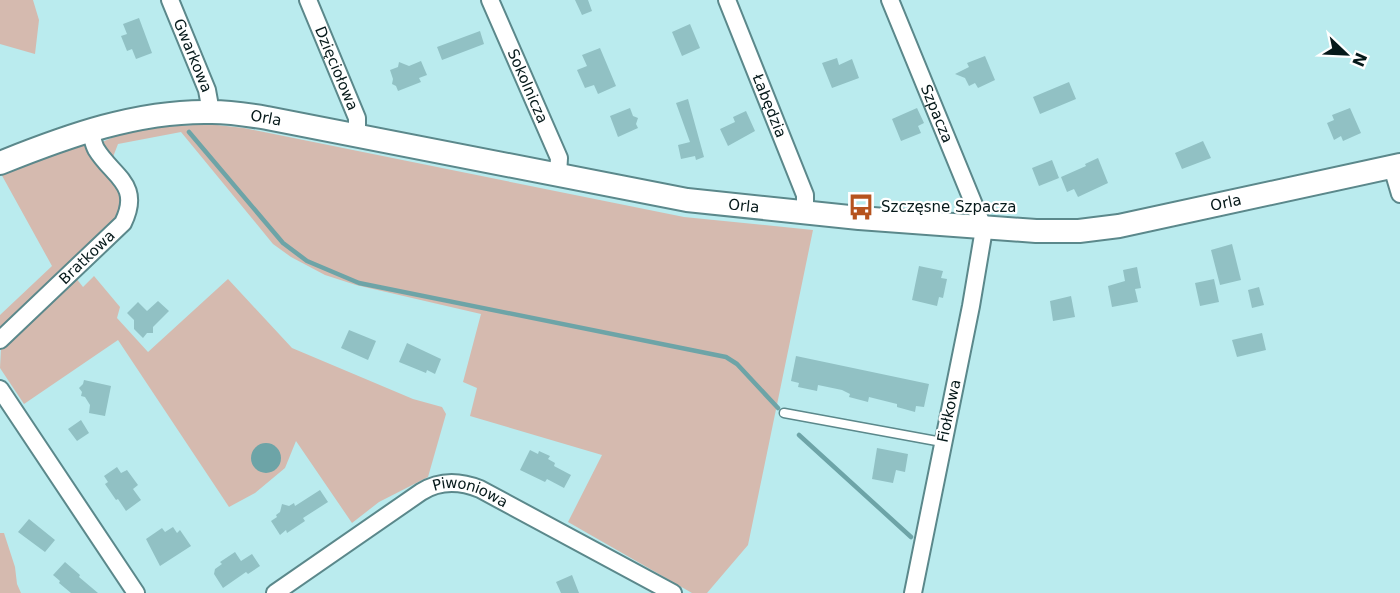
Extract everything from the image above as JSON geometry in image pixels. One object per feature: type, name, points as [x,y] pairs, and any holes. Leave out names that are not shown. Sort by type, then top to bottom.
[{"type":"street","name":"Gwarkowa","points":[[170,0],[207,90],[211,112]]},
{"type":"street","name":"Dzięciołowa","points":[[308,0],[357,118],[357,136]]},
{"type":"street","name":"Sokolnicza","points":[[490,0],[559,158],[558,176]]},
{"type":"street","name":"Łabędzia","points":[[727,0],[805,195],[805,213]]},
{"type":"street","name":"Szpacza","points":[[890,0],[984,228]]},
{"type":"street","name":"Orla","points":[[0,163],[52,142],[91,130],[151,117],[211,112],[267,118],[687,200],[805,213],[984,228],[1057,231],[1119,226],[1396,166]]},
{"type":"street","name":"Bratkowa","points":[[0,340],[123,223],[130,209],[129,195],[123,182],[95,148],[91,130]]},
{"type":"street","points":[[1396,166],[1400,194]]},
{"type":"street","name":"Fiołkowa","points":[[913,593],[973,295],[984,228]]},
{"type":"street","points":[[0,389],[136,593]]},
{"type":"street","name":"Piwoniowa","points":[[275,593],[421,492],[429,487],[450,482],[480,489],[673,593]]},
{"type":"lane","points":[[784,413],[942,442]]},
{"type":"shaded area","points":[[0,0],[33,0],[39,20],[35,54],[0,44]]},
{"type":"shaded area","points":[[208,124],[244,128],[684,217],[813,230],[748,545],[707,593],[692,593],[568,522],[602,455],[470,416],[477,388],[463,382],[481,314],[356,285],[325,275],[291,257],[273,244],[181,132],[118,144],[113,157],[100,143],[132,129]]},
{"type":"shaded area","points":[[84,143],[121,189],[123,213],[56,274],[0,330],[0,315],[52,266],[0,172]]},
{"type":"shaded area","points":[[94,276],[120,307],[117,318],[148,352],[228,279],[292,348],[413,399],[442,407],[446,414],[428,477],[379,502],[352,523],[296,441],[285,468],[255,493],[229,507],[118,340],[24,404],[0,368],[1,349],[76,278],[83,287]]},
{"type":"shaded area","points":[[0,533],[4,533],[21,593],[0,593]]},
{"type":"water","points":[[266,443],[272,444],[280,452],[280,464],[272,472],[266,473],[260,472],[252,464],[251,458],[252,452],[260,444]]},
{"type":"building","points":[[575,0],[588,0],[592,11],[582,15]]},
{"type":"building","points":[[139,18],[152,53],[136,59],[132,49],[127,51],[121,36],[127,34],[123,24]]},
{"type":"building","points":[[690,24],[700,48],[682,56],[672,32]]},
{"type":"building","points":[[480,31],[484,44],[442,60],[437,47]]},
{"type":"building","points":[[600,48],[616,86],[598,94],[594,85],[585,88],[577,70],[587,66],[582,55]]},
{"type":"building","points":[[985,56],[995,80],[978,88],[975,83],[969,86],[965,78],[955,74],[969,67],[967,63]]},
{"type":"building","points":[[837,58],[839,65],[852,59],[859,78],[832,88],[822,63]]},
{"type":"building","points":[[421,61],[427,75],[419,78],[421,82],[398,91],[392,84],[390,70],[398,67],[399,62],[409,66]]},
{"type":"building","points":[[1069,82],[1076,99],[1040,114],[1033,97]]},
{"type":"building","points":[[688,99],[704,157],[696,160],[695,156],[681,159],[678,145],[690,142],[676,103]]},
{"type":"building","points":[[630,108],[633,116],[638,118],[636,124],[638,128],[618,137],[610,116]]},
{"type":"building","points":[[917,108],[924,123],[918,126],[921,133],[901,141],[892,119]]},
{"type":"building","points":[[1350,108],[1361,133],[1343,141],[1341,136],[1334,140],[1327,123],[1334,120],[1332,115]]},
{"type":"building","points":[[746,111],[755,131],[728,146],[720,129],[735,122],[733,117]]},
{"type":"building","points":[[1203,141],[1211,158],[1182,169],[1175,153]]},
{"type":"building","points":[[1098,158],[1108,183],[1078,197],[1074,189],[1067,192],[1061,177]]},
{"type":"building","points":[[1052,160],[1059,178],[1039,186],[1032,168]]},
{"type":"building","points":[[1232,244],[1241,280],[1220,285],[1211,250]]},
{"type":"building","points":[[919,266],[943,271],[941,278],[947,279],[943,298],[939,297],[937,306],[912,300]]},
{"type":"building","points":[[1137,267],[1141,288],[1135,289],[1138,302],[1112,307],[1108,286],[1125,281],[1123,270]]},
{"type":"building","points":[[1214,279],[1219,302],[1200,306],[1195,283]]},
{"type":"building","points":[[1259,287],[1264,305],[1252,308],[1248,290]]},
{"type":"building","points":[[1071,296],[1075,317],[1053,321],[1050,301]]},
{"type":"building","points":[[158,301],[169,311],[153,327],[153,333],[147,333],[143,338],[134,329],[134,320],[127,313],[138,302],[147,311]]},
{"type":"building","points":[[349,330],[376,341],[368,360],[341,348]]},
{"type":"building","points":[[1262,333],[1266,350],[1237,357],[1232,340]]},
{"type":"building","points":[[407,343],[441,359],[435,374],[427,370],[426,373],[399,362]]},
{"type":"building","points":[[796,356],[929,384],[924,407],[916,406],[915,412],[897,407],[897,404],[869,397],[868,402],[849,397],[850,394],[842,390],[818,385],[817,391],[798,387],[799,383],[791,381]]},
{"type":"building","points":[[84,380],[111,386],[105,416],[89,413],[90,405],[85,397],[81,396],[82,392],[79,388]]},
{"type":"building","points":[[81,420],[89,433],[77,441],[68,429]]},
{"type":"building","points":[[877,448],[908,454],[905,472],[896,470],[893,483],[872,479]]},
{"type":"building","points":[[530,450],[550,456],[548,459],[555,463],[554,466],[571,475],[564,488],[547,479],[545,482],[520,470]]},
{"type":"building","points":[[117,467],[121,473],[127,470],[138,485],[133,489],[141,500],[126,511],[105,484],[108,482],[104,476]]},
{"type":"building","points":[[320,490],[328,502],[303,518],[305,521],[280,535],[271,521],[277,517],[282,504],[289,506],[294,503],[295,506]]},
{"type":"building","points":[[29,519],[55,540],[45,552],[18,532]]},
{"type":"building","points":[[173,527],[177,533],[180,530],[191,546],[160,566],[146,539],[162,528],[165,532]]},
{"type":"building","points":[[235,552],[241,561],[252,554],[260,566],[248,574],[246,572],[223,588],[214,574],[215,569],[222,564],[220,562]]},
{"type":"building","points":[[65,562],[98,593],[71,593],[59,583],[60,581],[53,575]]},
{"type":"building","points":[[572,575],[579,593],[561,593],[556,582]]},
{"type":"waterway","points":[[189,132],[283,243],[307,261],[359,283],[726,357],[737,364],[778,408]]},
{"type":"waterway","points":[[799,435],[911,537]]},
{"type":"place","name":"Szczęsne Szpacza","points":[[861,207]]}]
